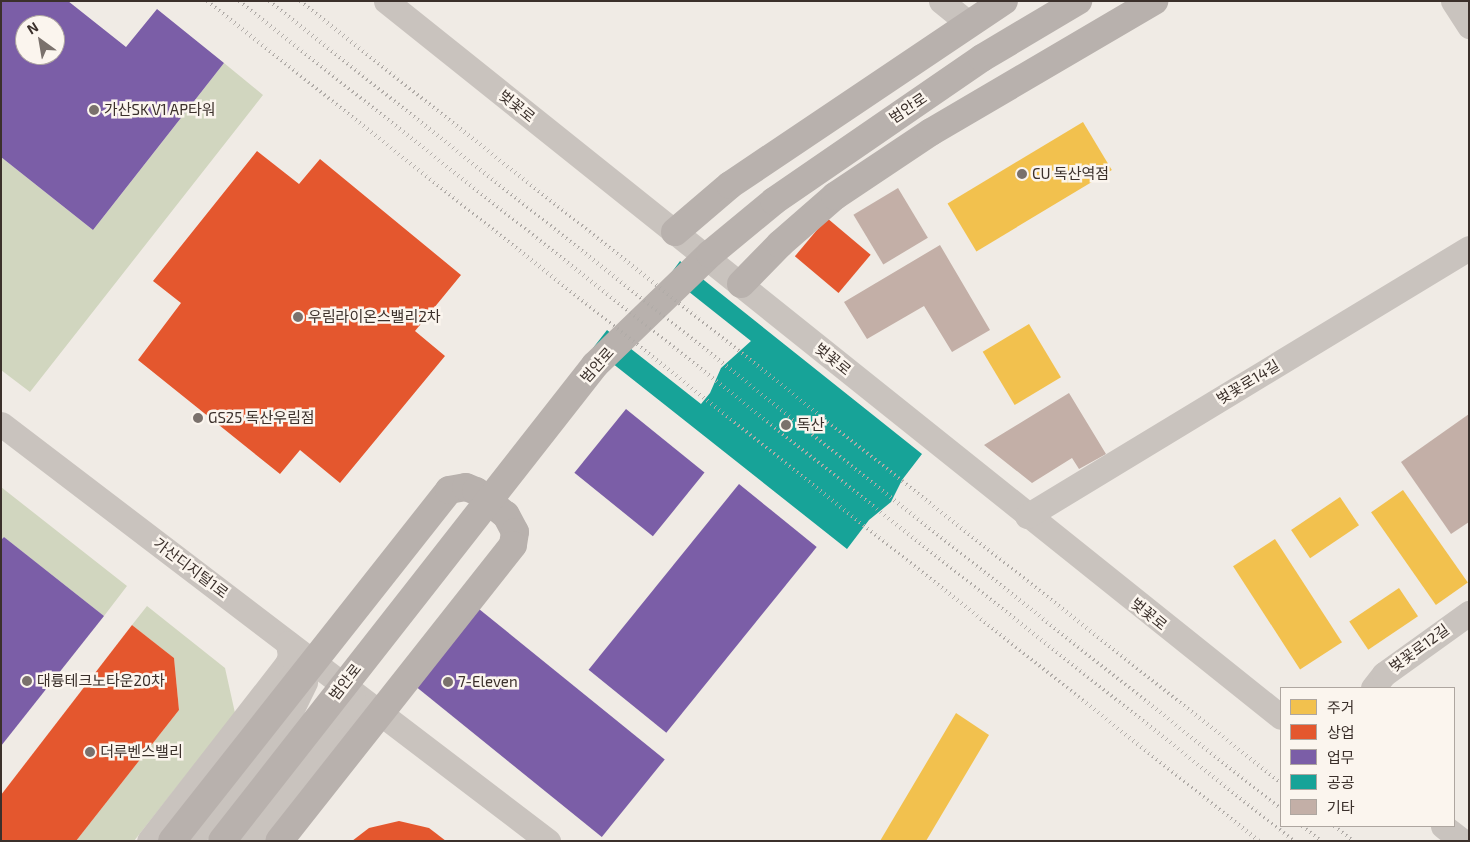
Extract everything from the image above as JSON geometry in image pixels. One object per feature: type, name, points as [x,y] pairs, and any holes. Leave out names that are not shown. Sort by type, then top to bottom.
[{"type":"main road","points":[[675,232],[730,185],[968,23],[1004,1]]},
{"type":"main road","name":"범안로","points":[[222,841],[595,365],[710,254],[774,201],[982,58],[1078,1]]},
{"type":"main road","points":[[740,284],[780,244],[836,196],[931,132],[1154,1]]},
{"type":"main road","points":[[172,841],[312,661],[449,490],[466,487],[476,491],[506,515],[515,532],[513,545],[279,841]]},
{"type":"street","name":"벚꽃로","points":[[386,1],[1027,516],[1280,716]]},
{"type":"street","points":[[941,1],[968,23]]},
{"type":"street","points":[[1453,1],[1469,26]]},
{"type":"street","name":"벚꽃로14길","points":[[1027,516],[1469,248]]},
{"type":"street","name":"가산디지털1로","points":[[1,424],[380,712]]},
{"type":"street","name":"벚꽃로12길","points":[[1374,687],[1384,674],[1469,613]]},
{"type":"street","points":[[149,841],[287,664],[290,656],[288,643]]},
{"type":"street","points":[[190,841],[288,717],[312,661]]},
{"type":"street","points":[[251,841],[346,719],[353,707],[352,691]]},
{"type":"street","points":[[380,712],[548,841]]},
{"type":"street","points":[[1445,827],[1462,841]]},
{"type":"green space","points":[[224,63],[263,95],[30,392],[1,370],[1,157],[93,230]]},
{"type":"green space","points":[[1,487],[127,586],[104,616],[4,537],[1,540]]},
{"type":"green space","points":[[147,606],[225,668],[235,713],[134,841],[76,841],[179,710],[174,658],[132,625]]},
{"type":"building: 주거","points":[[1083,122],[1112,170],[976,251],[948,203]]},
{"type":"building: 주거","points":[[1029,324],[1061,377],[1015,405],[983,352]]},
{"type":"building: 주거","points":[[1403,490],[1468,583],[1436,605],[1371,512]]},
{"type":"building: 주거","points":[[1340,497],[1359,525],[1310,558],[1291,530]]},
{"type":"building: 주거","points":[[1275,539],[1342,642],[1300,669],[1233,566]]},
{"type":"building: 주거","points":[[1399,588],[1418,616],[1368,650],[1349,622]]},
{"type":"building: 주거","points":[[956,713],[989,735],[926,841],[880,841]]},
{"type":"building: 상업","name":"우림라이온스밸리2차","points":[[257,151],[299,184],[320,159],[461,275],[415,331],[445,356],[340,483],[300,450],[280,474],[138,360],[181,303],[153,281]]},
{"type":"building: 상업","points":[[827,218],[871,255],[839,293],[795,256]]},
{"type":"building: 상업","name":"더루벤스밸리","points":[[132,625],[174,658],[179,710],[76,841],[1,841],[1,795]]},
{"type":"building: 상업","points":[[399,821],[429,828],[446,841],[352,841],[369,828]]},
{"type":"building: 업무","name":"가산SK V1 AP타워","points":[[1,1],[68,1],[126,47],[157,9],[224,63],[93,230],[1,157]]},
{"type":"building: 업무","points":[[626,409],[704,473],[653,536],[574,473]]},
{"type":"building: 업무","points":[[739,484],[817,547],[666,733],[589,670]]},
{"type":"building: 업무","name":"대륭테크노타운20차","points":[[4,537],[104,616],[1,746],[1,540]]},
{"type":"building: 업무","points":[[479,609],[665,759],[602,837],[416,687]]},
{"type":"building: 공공","points":[[680,261],[922,454],[902,480],[891,502],[869,520],[847,549],[593,348],[607,330],[701,404],[710,393],[721,368],[751,341],[669,276]]},
{"type":"building: 기타","points":[[898,188],[928,238],[883,264],[853,215]]},
{"type":"building: 기타","points":[[940,245],[990,330],[952,352],[924,306],[867,339],[844,302]]},
{"type":"building: 기타","points":[[1069,393],[1106,454],[1079,469],[1072,458],[1032,483],[984,445]]},
{"type":"building: 기타","points":[[1469,414],[1469,522],[1451,534],[1401,462]]},
{"type":"railway","points":[[207,1],[1259,841]]},
{"type":"railway","points":[[239,1],[1294,841]]},
{"type":"railway","points":[[269,1],[1280,808]]},
{"type":"railway","points":[[300,1],[1280,782]]},
{"type":"railway","points":[[1303,827],[1321,841]]},
{"type":"railway","points":[[1335,827],[1353,841]]},
{"type":"place","name":"가산SK V1 AP타워","points":[[94,110]]},
{"type":"place","name":"CU 독산역점","points":[[1022,174]]},
{"type":"place","name":"우림라이온스밸리2차","points":[[298,317]]},
{"type":"place","name":"GS25 독산우림점","points":[[198,418]]},
{"type":"place","name":"독산","points":[[786,425]]},
{"type":"place","name":"대륭테크노타운20차","points":[[27,681]]},
{"type":"place","name":"7-Eleven","points":[[448,682]]},
{"type":"place","name":"더루벤스밸리","points":[[90,752]]}]
